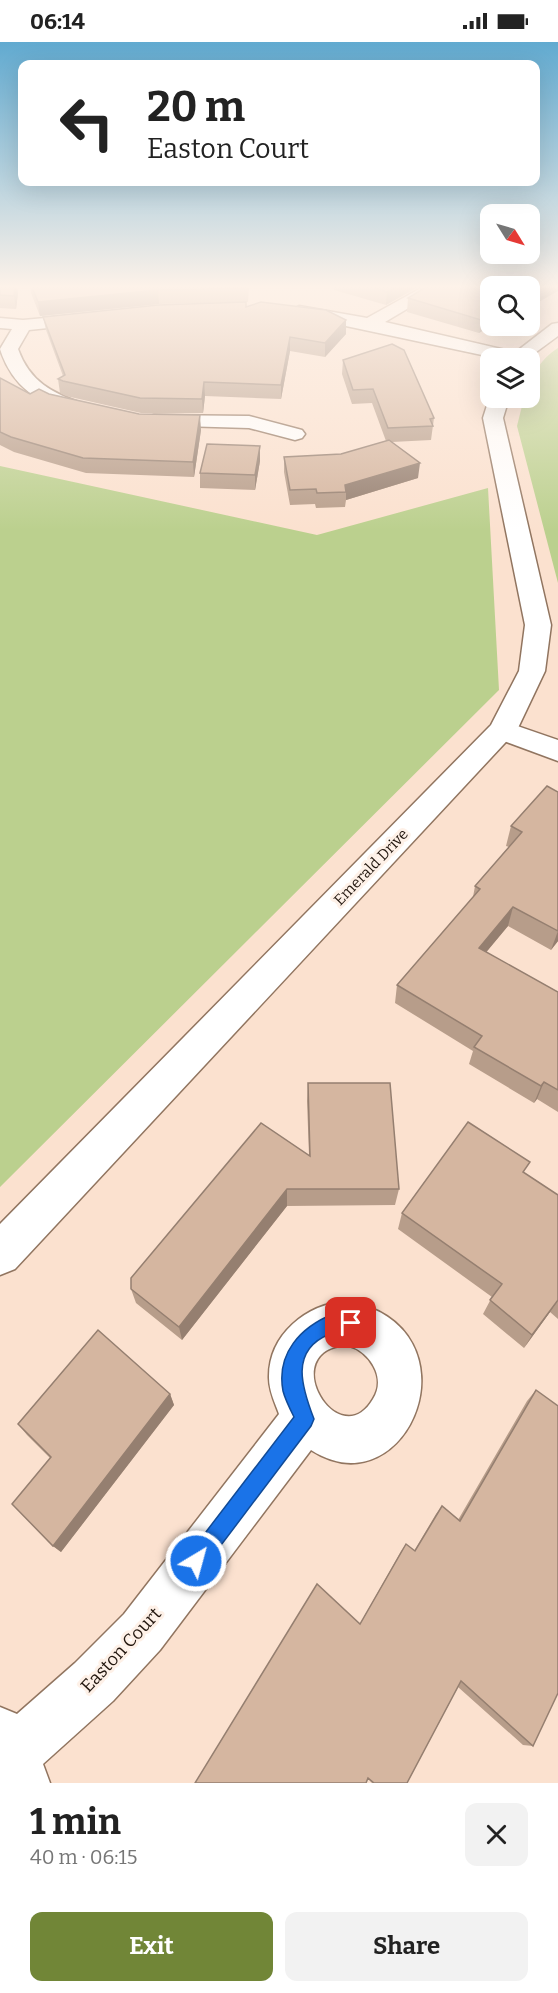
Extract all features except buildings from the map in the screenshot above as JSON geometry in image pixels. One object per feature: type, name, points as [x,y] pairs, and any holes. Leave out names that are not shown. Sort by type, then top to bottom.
[{"type":"street","points":[[14,368],[31,388],[59,402],[94,412]]},
{"type":"street","name":"Emerald Drive","points":[[0,1254],[503,730],[532,671],[538,626],[493,418],[496,408]]},
{"type":"street","points":[[130,419],[249,422],[296,434]]},
{"type":"street","points":[[503,730],[558,751]]},
{"type":"street","name":"Easton Court","points":[[12,1758],[94,1682],[142,1632],[305,1419]]},
{"type":"green space","points":[[540,368],[558,368],[558,583],[517,426],[522,408],[540,408]]},
{"type":"green space","points":[[0,466],[317,535],[488,488],[499,690],[0,1187]]},
{"type":"route","points":[[196,1561],[305,1419],[292,1391],[291,1370],[303,1342],[316,1331],[333,1323],[351,1323]]}]
